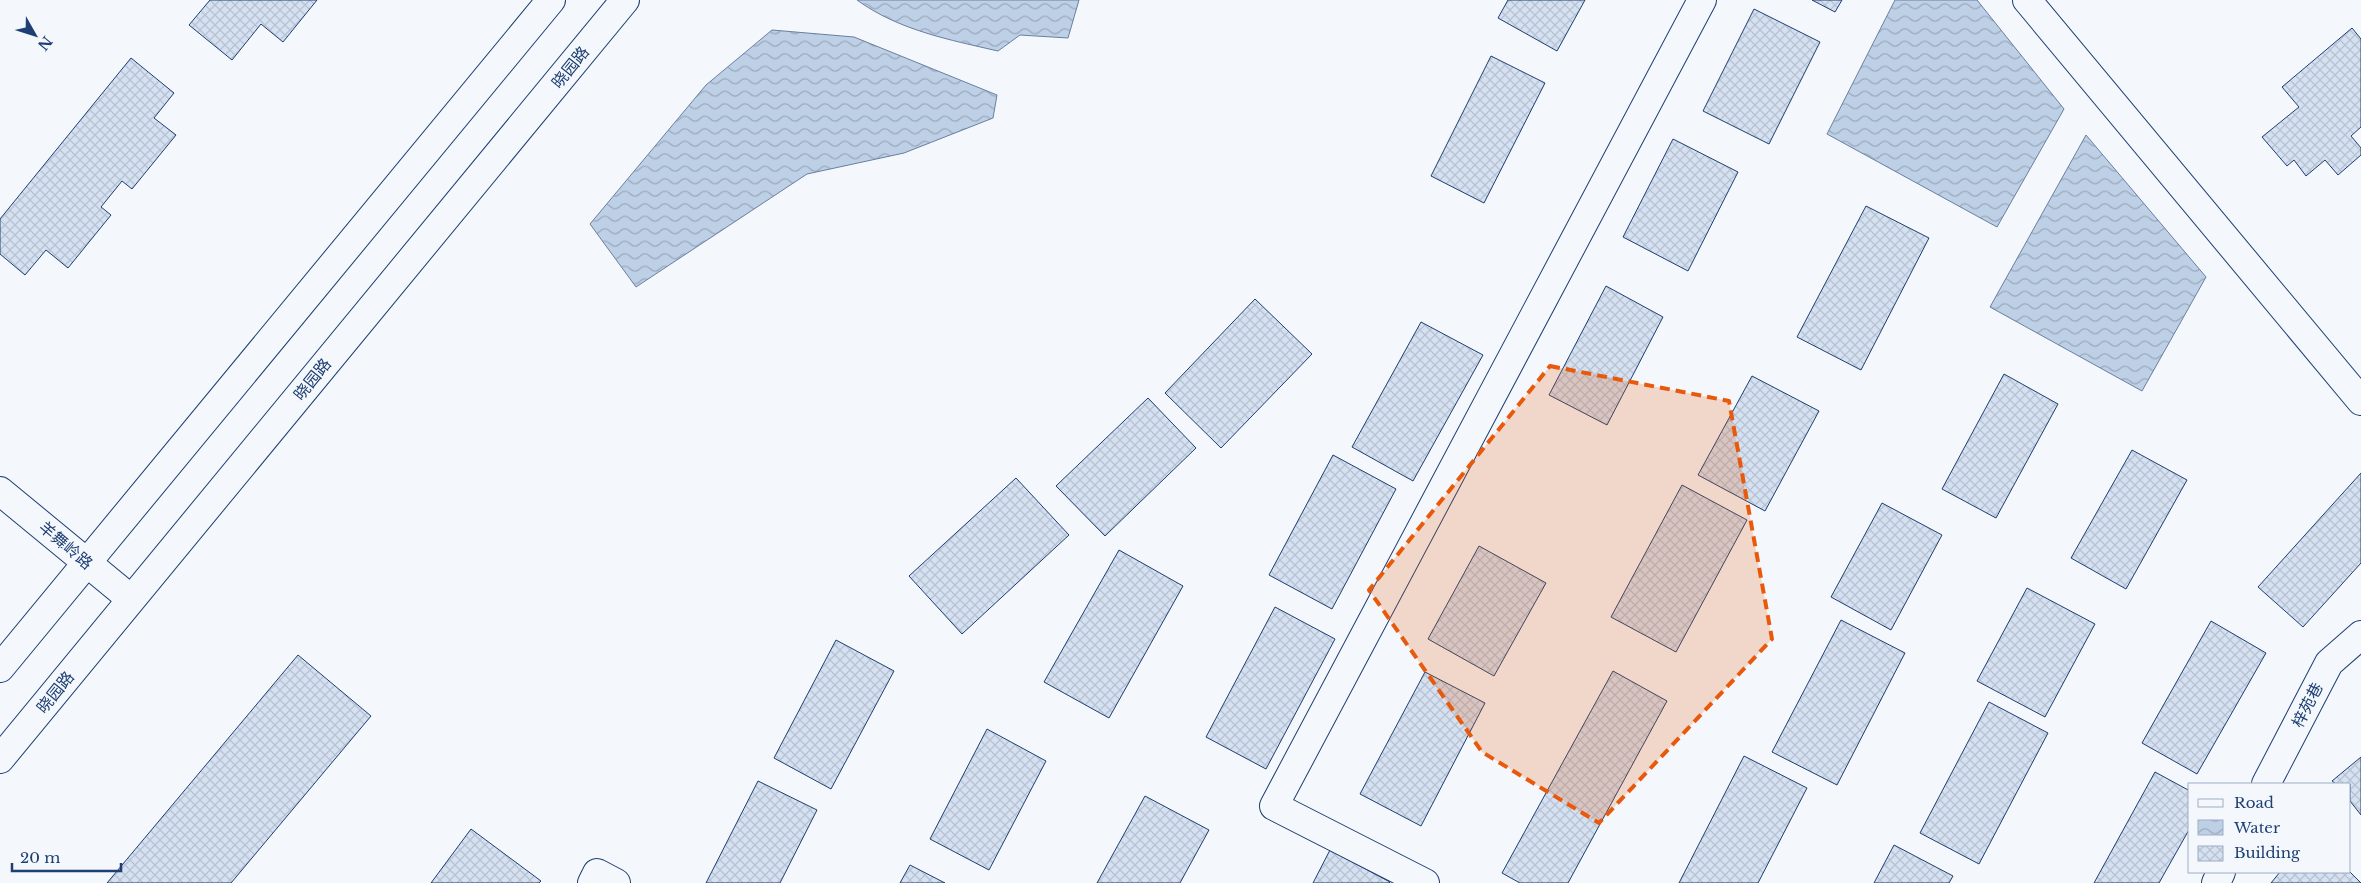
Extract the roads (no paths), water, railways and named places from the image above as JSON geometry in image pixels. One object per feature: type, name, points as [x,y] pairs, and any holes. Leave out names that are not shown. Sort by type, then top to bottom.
[{"type":"street","points":[[0,668],[551,0]]},
{"type":"street","name":"晓园路","points":[[0,759],[625,0]]},
{"type":"street","points":[[1426,883],[1274,806],[1702,0]]},
{"type":"street","points":[[2027,0],[2361,401]]},
{"type":"street","name":"羊舞岭路","points":[[0,491],[131,600]]},
{"type":"street","name":"梓苑巷","points":[[2267,783],[2329,663],[2361,635]]},
{"type":"street","points":[[592,883],[597,873],[616,883]]},
{"type":"water","points":[[857,0],[1079,0],[1068,38],[1020,35],[998,51],[925,33],[890,19]]},
{"type":"water","points":[[1895,0],[1977,0],[2064,109],[1997,227],[1827,134]]},
{"type":"water","points":[[772,30],[854,37],[997,95],[993,118],[904,153],[807,174],[636,287],[590,224],[706,85]]},
{"type":"water","points":[[2086,135],[2206,277],[2142,391],[1990,307]]}]
